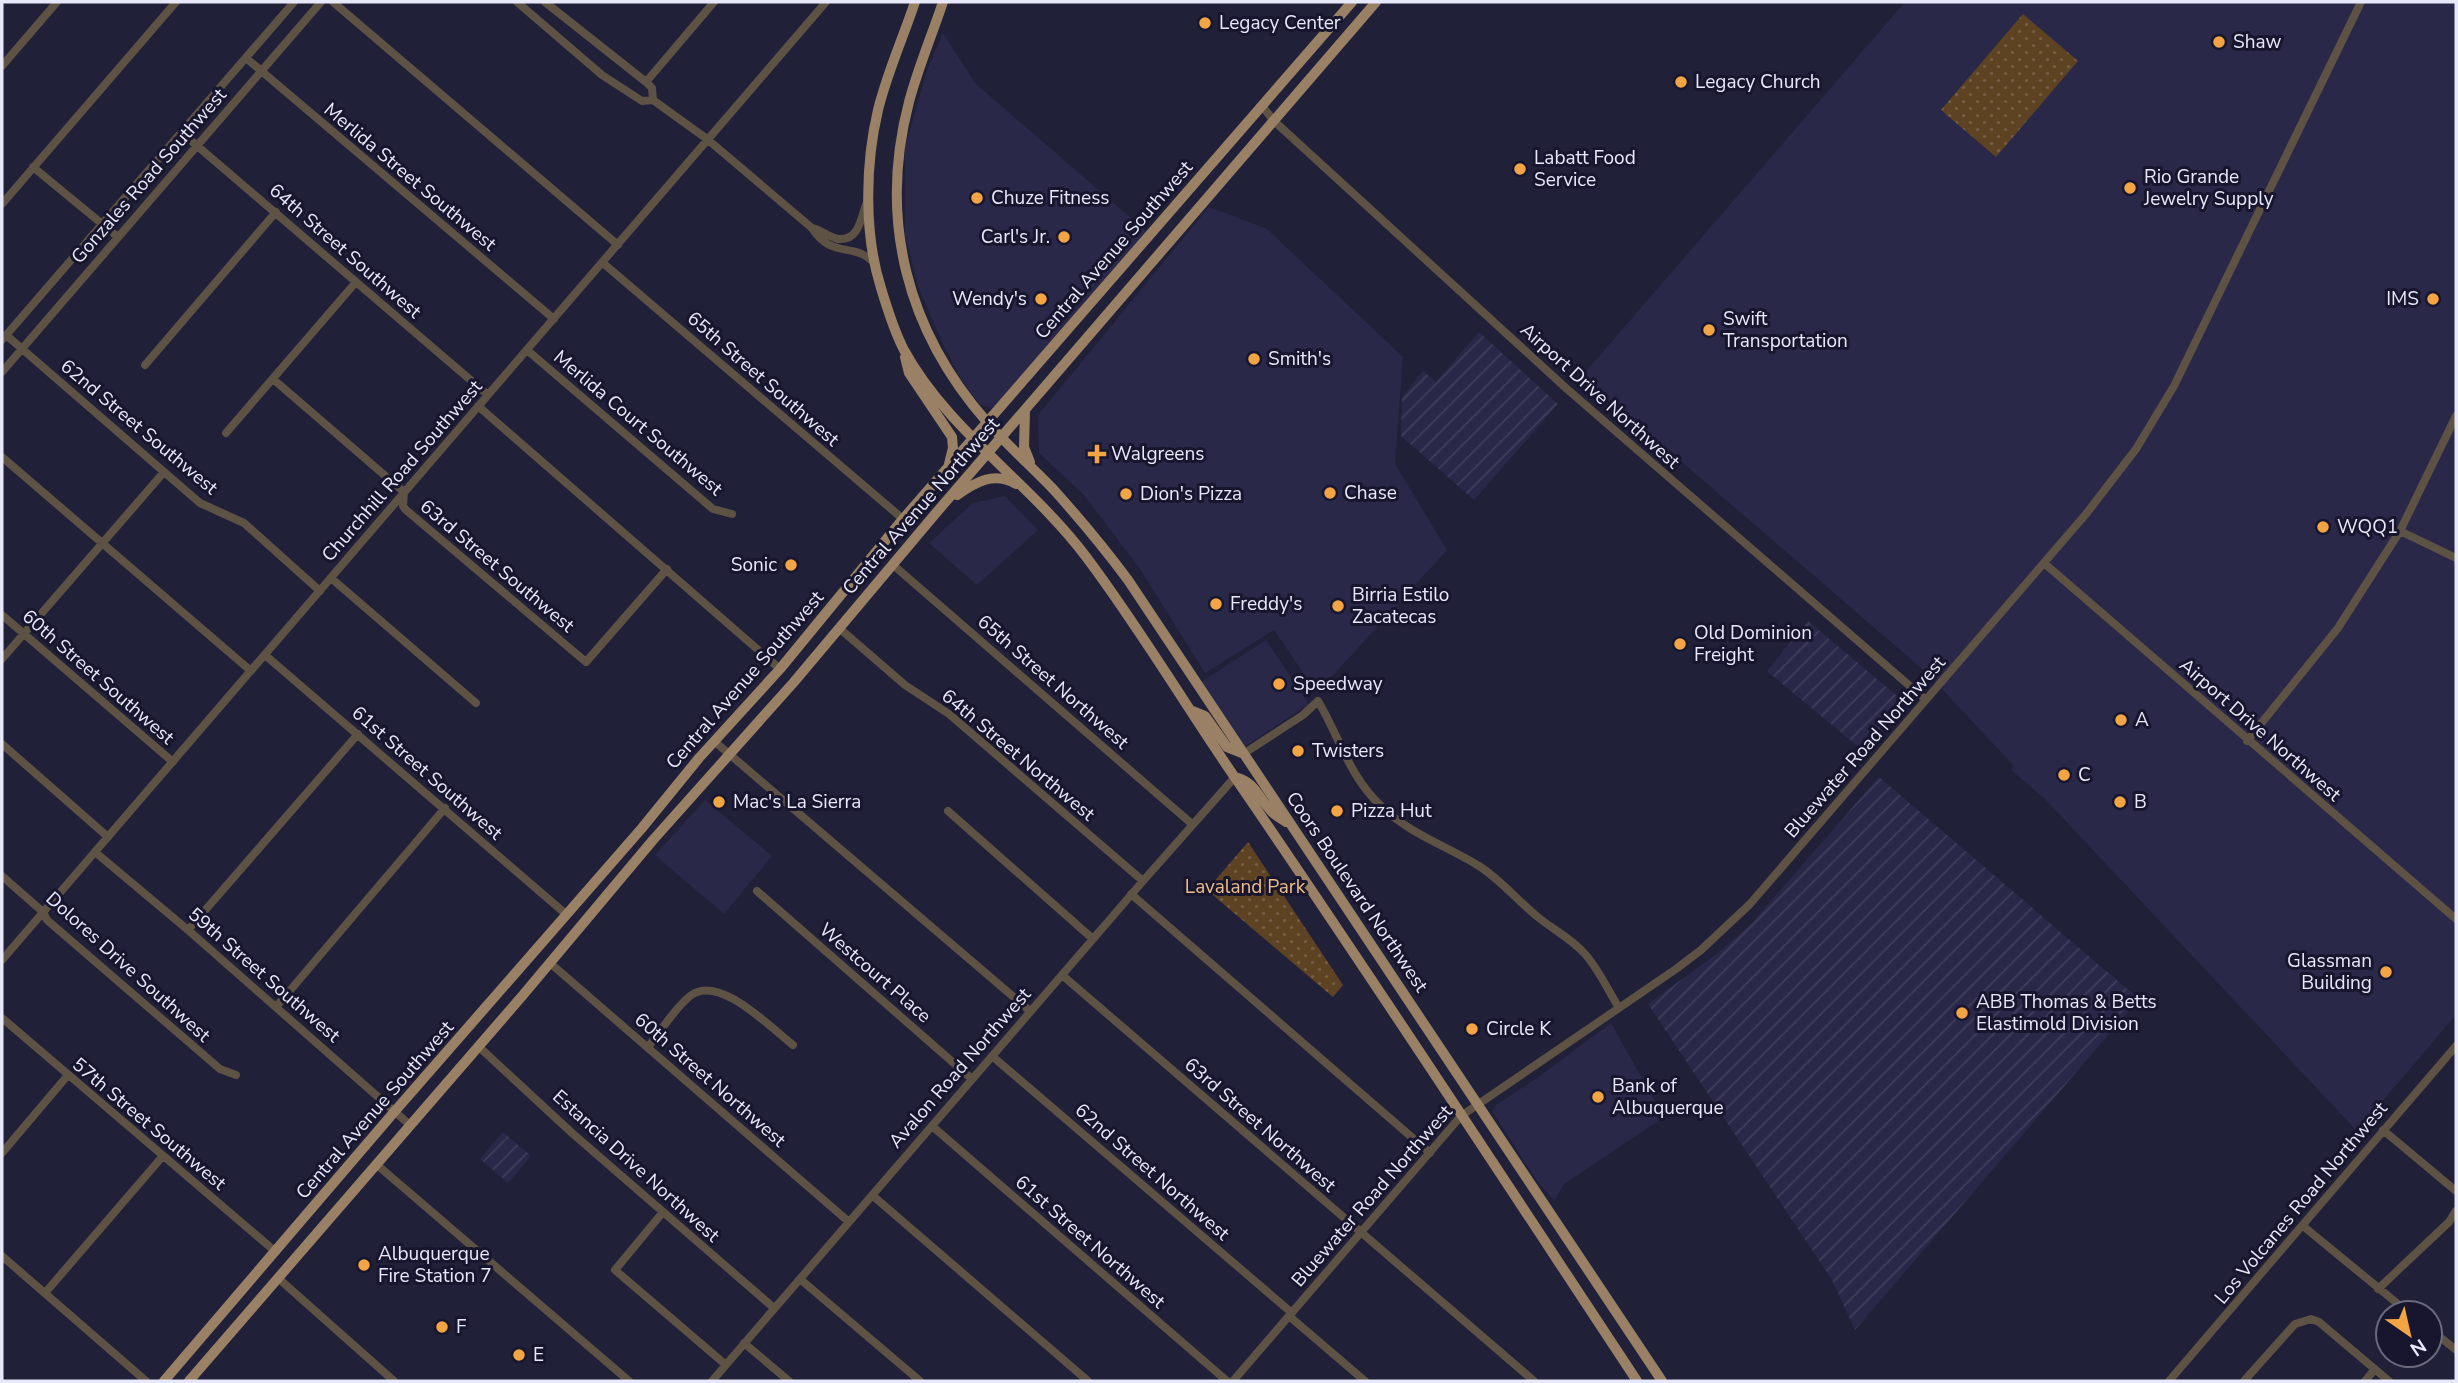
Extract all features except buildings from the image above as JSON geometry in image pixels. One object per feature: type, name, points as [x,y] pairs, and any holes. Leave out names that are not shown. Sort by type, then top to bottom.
[{"type":"main road","points":[[915,2],[878,110],[872,141],[869,199],[874,263],[880,287],[903,348],[909,373],[952,437],[953,448],[948,467]]},
{"type":"main road","name":"Coors Boulevard Northwest","points":[[943,2],[909,100],[896,186],[900,247],[913,300],[928,332],[966,395],[987,422],[1103,546],[1144,603],[1662,1381]]},
{"type":"main road","name":"Central Avenue Southwest","points":[[164,1381],[395,1111],[568,915],[714,741],[780,669],[903,519],[1352,2]]},
{"type":"main road","name":"Central Avenue Northwest","points":[[189,1381],[1376,2]]},
{"type":"main road","points":[[1312,47],[1325,61]]},
{"type":"main road","name":"Coors Boulevard Northwest","points":[[903,348],[925,382],[974,438],[1027,490],[1086,556],[1335,922],[1637,1381]]},
{"type":"main road","points":[[1025,411],[1024,447],[1032,468]]},
{"type":"main road","points":[[942,506],[971,486],[989,479],[1006,478],[1027,490]]},
{"type":"main road","points":[[1086,556],[1103,546]]},
{"type":"main road","points":[[1193,711],[1205,716],[1227,747],[1243,754]]},
{"type":"main road","points":[[1235,777],[1244,779],[1255,788],[1272,812],[1292,826]]},
{"type":"street","points":[[2,66],[57,2]]},
{"type":"street","points":[[2,204],[176,2]]},
{"type":"street","name":"Gonzales Road Southwest","points":[[4,337],[294,2]]},
{"type":"street","name":"Gonzales Road Southwest","points":[[2,372],[321,2]]},
{"type":"street","points":[[333,2],[618,245]]},
{"type":"street","points":[[517,2],[602,75],[642,101],[653,100],[708,139],[811,228],[819,239],[829,246],[867,255],[874,263]]},
{"type":"street","points":[[545,2],[646,82],[652,88],[653,100]]},
{"type":"street","points":[[646,82],[714,2]]},
{"type":"street","name":"Churchhill Road Southwest","points":[[2,960],[826,2]]},
{"type":"street","name":"Bluewater Road Northwest","points":[[1233,1381],[1461,1116],[1700,950],[1750,904],[2044,563],[2124,465],[2174,386],[2361,2]]},
{"type":"street","name":"Merlida Street Southwest","points":[[246,58],[554,319]]},
{"type":"street","name":"Airport Drive Northwest","points":[[1262,106],[1274,121],[1567,389],[1926,701]]},
{"type":"street","name":"64th Street Southwest","points":[[181,132],[488,395]]},
{"type":"street","points":[[33,167],[118,237]]},
{"type":"street","points":[[811,228],[838,239],[849,237],[859,229],[869,199]]},
{"type":"street","points":[[145,365],[276,212]]},
{"type":"street","name":"65th Street Southwest","points":[[603,262],[903,519]]},
{"type":"street","points":[[226,433],[356,282]]},
{"type":"street","name":"62nd Street Southwest","points":[[4,337],[22,349],[200,503],[244,523],[320,591]]},
{"type":"street","name":"Merlida Court Southwest","points":[[527,350],[713,509],[732,514]]},
{"type":"street","name":"63rd Street Southwest","points":[[273,379],[404,492],[402,506],[406,510],[586,662],[667,569]]},
{"type":"street","points":[[478,406],[780,669]]},
{"type":"street","points":[[2247,741],[2334,634],[2400,531],[2456,416]]},
{"type":"street","points":[[2,457],[251,671]]},
{"type":"street","points":[[2,659],[164,472]]},
{"type":"street","points":[[2400,531],[2456,558]]},
{"type":"street","name":"Airport Drive Northwest","points":[[2044,563],[2456,919]]},
{"type":"street","name":"65th Street Northwest","points":[[892,564],[1192,824]]},
{"type":"street","points":[[331,578],[476,703]]},
{"type":"street","name":"60th Street Southwest","points":[[2,615],[173,762]]},
{"type":"street","name":"64th Street Northwest","points":[[838,628],[905,685],[949,715],[1143,881]]},
{"type":"street","name":"61st Street Southwest","points":[[265,655],[568,915]]},
{"type":"street","points":[[1243,754],[1303,715],[1318,701],[1358,781],[1380,806],[1419,835],[1482,868],[1541,920],[1564,936],[1584,953],[1619,1008]]},
{"type":"street","points":[[188,930],[358,734]]},
{"type":"street","points":[[714,741],[1030,1012]]},
{"type":"street","points":[[2,744],[108,837]]},
{"type":"street","name":"Avalon Road Northwest","points":[[712,1381],[1235,777]]},
{"type":"street","points":[[276,1007],[446,808]]},
{"type":"street","points":[[948,811],[1093,939]]},
{"type":"street","name":"59th Street Southwest","points":[[95,852],[410,1125]]},
{"type":"street","name":"Dolores Drive Southwest","points":[[2,876],[43,912],[47,920],[220,1069],[236,1075]]},
{"type":"street","name":"Westcourt Place","points":[[757,891],[972,1079]]},
{"type":"street","points":[[1131,894],[1430,1153]]},
{"type":"street","name":"60th Street Northwest","points":[[550,962],[849,1222]]},
{"type":"street","name":"63rd Street Northwest","points":[[1062,975],[1534,1381]]},
{"type":"street","points":[[648,1048],[682,1003],[692,994],[707,988],[729,996],[793,1045]]},
{"type":"street","name":"57th Street Southwest","points":[[2,1018],[276,1252]]},
{"type":"street","name":"Estancia Drive Northwest","points":[[478,1046],[774,1308]]},
{"type":"street","name":"Los Volcanes Road Northwest","points":[[2169,1381],[2383,1130],[2455,1051]]},
{"type":"street","name":"62nd Street Northwest","points":[[992,1056],[1365,1381]]},
{"type":"street","points":[[2,1153],[68,1075]]},
{"type":"street","name":"61st Street Northwest","points":[[932,1126],[1227,1381]]},
{"type":"street","points":[[2383,1130],[2456,1191]]},
{"type":"street","points":[[45,1293],[162,1157]]},
{"type":"street","points":[[376,1164],[629,1381]]},
{"type":"street","points":[[872,1195],[1088,1381]]},
{"type":"street","points":[[2378,1289],[2449,1222],[2456,1211]]},
{"type":"street","points":[[663,1212],[615,1270],[726,1365]]},
{"type":"street","points":[[2303,1226],[2391,1299]]},
{"type":"street","points":[[2,1256],[146,1381]]},
{"type":"street","points":[[278,1278],[394,1381]]},
{"type":"street","points":[[800,1279],[920,1381]]},
{"type":"street","points":[[2244,1381],[2289,1329],[2302,1321],[2319,1322],[2374,1368]]},
{"type":"street","points":[[744,1343],[789,1381]]},
{"type":"street","points":[[2365,1381],[2375,1369],[2389,1381]]},
{"type":"street","points":[[376,1381],[384,1372]]},
{"type":"shaded area","points":[[1905,2],[2456,2],[2456,1015],[2357,1131],[2045,799],[2011,770],[2014,766],[1928,674],[1582,376]]},
{"type":"shaded area","points":[[943,33],[975,83],[1147,232],[995,406],[990,408],[979,404],[961,379],[944,346],[919,289],[905,236],[905,147],[928,68]]},
{"type":"shaded area","points":[[1209,207],[1267,229],[1403,357],[1395,464],[1447,550],[1317,693],[1274,630],[1205,673],[1140,569],[1084,495],[1039,453],[1038,415]]},
{"type":"shaded area","points":[[1479,332],[1558,404],[1474,500],[1401,436],[1402,397],[1423,371],[1436,382]]},
{"type":"shaded area","points":[[1005,496],[1038,530],[977,585],[929,543],[973,503]]},
{"type":"shaded area","points":[[1808,621],[1903,701],[1862,750],[1767,671]]},
{"type":"shaded area","name":"Speedway","points":[[1266,640],[1309,704],[1244,747],[1201,682]]},
{"type":"shaded area","points":[[1879,777],[2139,999],[1855,1330],[1832,1280],[1648,1004],[1718,953],[1750,925]]},
{"type":"shaded area","points":[[705,800],[772,856],[724,914],[655,855]]},
{"type":"shaded area","points":[[1611,1023],[1664,1117],[1564,1184],[1554,1201],[1537,1181],[1492,1111],[1496,1105]]},
{"type":"shaded area","points":[[503,1132],[531,1156],[508,1183],[480,1159]]},
{"type":"green space","points":[[2023,14],[2078,61],[1996,157],[1941,110]]},
{"type":"green space","name":"Lavaland Park","points":[[1248,842],[1343,985],[1333,997],[1207,890]]},
{"type":"place","name":"Legacy Center","points":[[1205,23]]},
{"type":"place","name":"Shaw","points":[[2219,42]]},
{"type":"place","name":"Legacy Church","points":[[1681,82]]},
{"type":"place","name":"Labatt Food Service","points":[[1520,169]]},
{"type":"place","name":"Rio Grande Jewelry Supply","points":[[2130,188]]},
{"type":"place","name":"Chuze Fitness","points":[[977,198]]},
{"type":"place","name":"Carl's Jr.","points":[[1064,237]]},
{"type":"place","name":"Wendy's","points":[[1041,299]]},
{"type":"place","name":"IMS","points":[[2433,299]]},
{"type":"place","name":"Swift Transportation","points":[[1709,330]]},
{"type":"place","name":"Smith's","points":[[1254,359]]},
{"type":"place","name":"Walgreens","points":[[1097,454]]},
{"type":"place","name":"Chase","points":[[1330,493]]},
{"type":"place","name":"Dion's Pizza","points":[[1126,494]]},
{"type":"place","name":"WQQ1","points":[[2323,527]]},
{"type":"place","name":"Sonic","points":[[791,565]]},
{"type":"place","name":"Freddy's","points":[[1216,604]]},
{"type":"place","name":"Birria Estilo Zacatecas","points":[[1338,606]]},
{"type":"place","name":"Old Dominion Freight","points":[[1680,644]]},
{"type":"place","name":"Speedway","points":[[1279,684]]},
{"type":"place","name":"A","points":[[2121,720]]},
{"type":"place","name":"Twisters","points":[[1298,751]]},
{"type":"place","name":"C","points":[[2064,775]]},
{"type":"place","name":"Mac's La Sierra","points":[[719,802]]},
{"type":"place","name":"B","points":[[2120,802]]},
{"type":"place","name":"Pizza Hut","points":[[1337,811]]},
{"type":"place","name":"Glassman Building","points":[[2386,972]]},
{"type":"place","name":"ABB Thomas & Betts Elastimold Division","points":[[1962,1013]]},
{"type":"place","name":"Circle K","points":[[1472,1029]]},
{"type":"place","name":"Bank of Albuquerque","points":[[1598,1097]]},
{"type":"place","name":"Albuquerque Fire Station 7","points":[[364,1265]]},
{"type":"place","name":"F","points":[[442,1327]]},
{"type":"place","name":"E","points":[[519,1355]]}]
